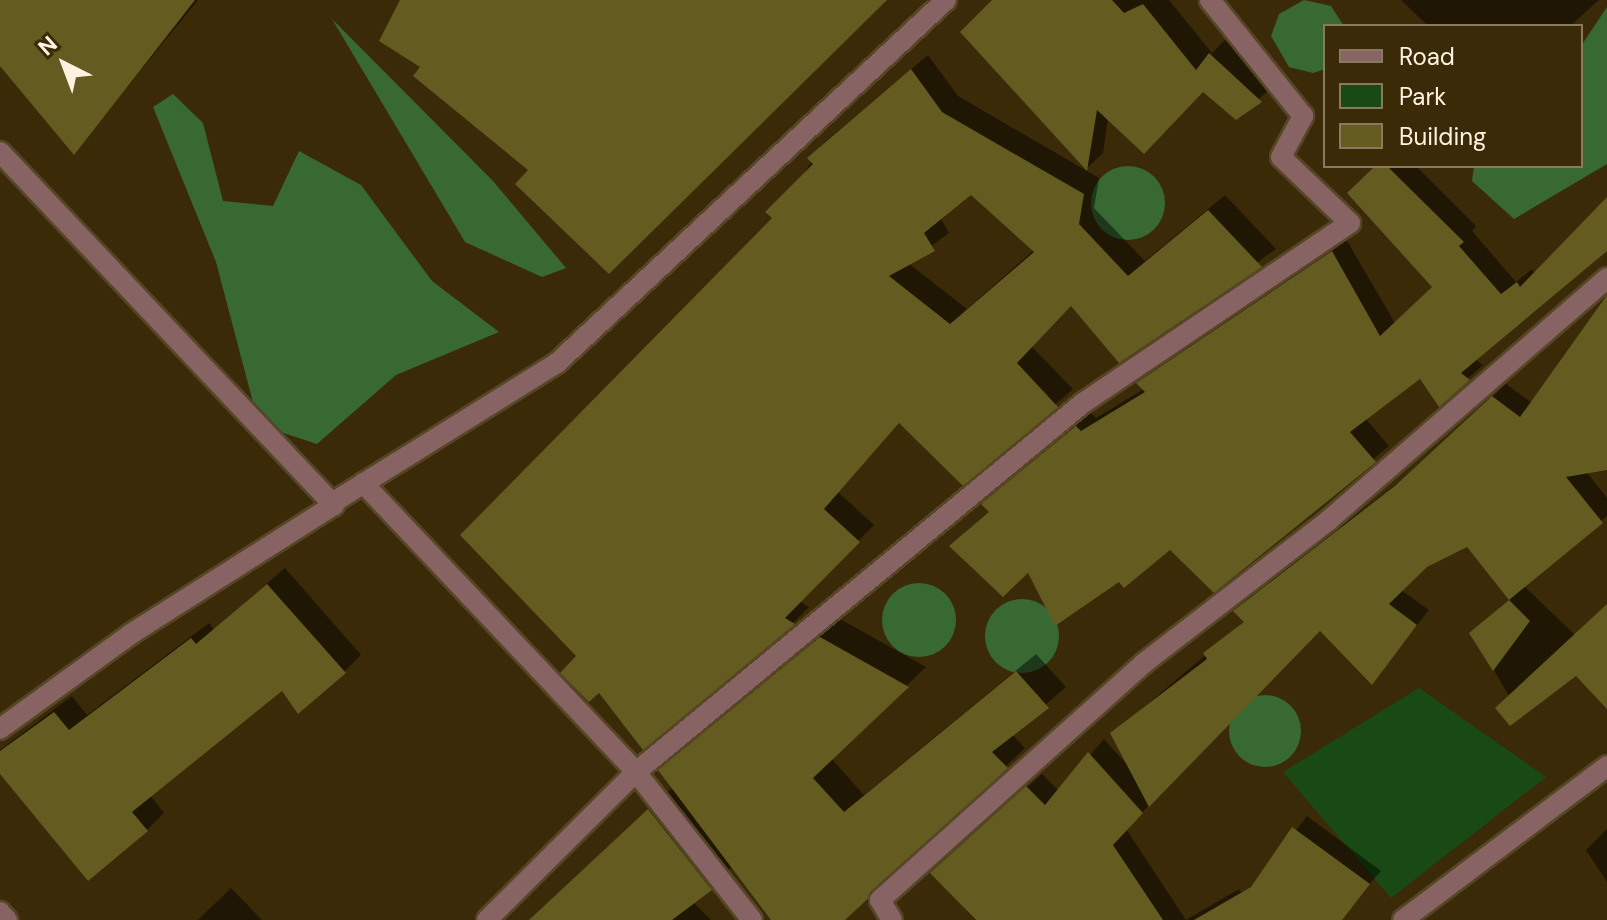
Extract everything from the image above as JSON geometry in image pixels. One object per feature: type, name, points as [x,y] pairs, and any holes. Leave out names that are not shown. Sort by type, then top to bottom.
[{"type":"street","points":[[0,729],[332,503],[557,363],[946,0]]},
{"type":"street","points":[[487,920],[636,772],[1083,403],[1350,223],[1281,157],[1303,116],[1210,0]]},
{"type":"street","points":[[0,152],[332,503]]},
{"type":"street","points":[[892,920],[880,900],[1121,684],[1329,520],[1607,278]]},
{"type":"street","points":[[363,483],[636,772],[752,920]]},
{"type":"street","points":[[1403,920],[1607,766]]},
{"type":"street","points":[[0,912],[7,920]]},
{"type":"green space","points":[[1304,0],[1331,6],[1343,24],[1323,24],[1323,70],[1313,73],[1289,67],[1271,36],[1279,14]]},
{"type":"green space","points":[[1607,7],[1607,164],[1514,219],[1472,181],[1474,168],[1583,168],[1583,43]]},
{"type":"green space","points":[[332,19],[493,181],[566,268],[542,277],[465,242]]},
{"type":"green space","points":[[173,94],[203,123],[223,201],[273,206],[299,151],[361,185],[432,281],[499,332],[396,375],[317,444],[259,425],[216,262],[153,107]]},
{"type":"green space","points":[[1128,166],[1142,169],[1154,177],[1162,189],[1165,203],[1162,217],[1154,229],[1142,237],[1128,240],[1114,237],[1102,229],[1094,217],[1091,203],[1094,189],[1102,177],[1114,169]]},
{"type":"green space","points":[[919,583],[933,586],[945,594],[953,606],[956,620],[953,634],[945,646],[933,654],[919,657],[905,654],[893,646],[885,634],[882,620],[885,606],[893,594],[905,586]]},
{"type":"green space","points":[[1022,599],[1036,602],[1048,610],[1056,622],[1059,636],[1056,650],[1048,662],[1036,670],[1022,673],[1008,670],[996,662],[988,650],[985,636],[988,622],[996,610],[1008,602]]},
{"type":"green space","points":[[1419,688],[1546,777],[1391,898],[1283,772]]},
{"type":"green space","points":[[1258,695],[1272,695],[1291,705],[1301,724],[1301,738],[1291,757],[1272,767],[1258,767],[1239,757],[1229,738],[1229,724],[1239,705]]},
{"type":"building","points":[[0,0],[195,0],[74,155],[0,66]]},
{"type":"building","points":[[400,0],[887,0],[609,274],[515,184],[528,170],[413,76],[420,67],[379,41]]},
{"type":"building","points":[[992,0],[1112,0],[1124,13],[1143,4],[1196,70],[1209,53],[1262,102],[1236,120],[1203,92],[1144,154],[1097,110],[1087,171],[960,32]]},
{"type":"building","points":[[911,69],[942,112],[1084,194],[1079,224],[1128,276],[1208,210],[1262,267],[1119,363],[1071,306],[1017,363],[1058,407],[963,486],[899,423],[824,509],[860,542],[785,618],[795,624],[643,750],[599,693],[589,702],[560,673],[576,656],[460,535],[772,218],[765,212],[813,164],[807,158]],"holes":[[[971,195],[1034,252],[950,324],[889,276],[935,251],[924,233]]]},
{"type":"building","points":[[1373,168],[1389,168],[1464,242],[1459,246],[1501,294],[1517,282],[1520,287],[1607,197],[1607,251],[1461,373],[1470,380],[1439,407],[1420,379],[1350,432],[1376,462],[1214,593],[1170,550],[1124,588],[1119,582],[1055,626],[1028,573],[1003,597],[949,546],[989,512],[981,504],[1076,426],[1081,431],[1145,392],[1136,383],[1332,251],[1380,336],[1432,287],[1347,193]]},
{"type":"building","points":[[1607,295],[1607,470],[1566,477],[1603,523],[1509,600],[1467,547],[1427,567],[1389,604],[1417,625],[1372,685],[1320,631],[1149,807],[1110,733],[1207,659],[1203,653],[1244,622],[1233,611],[1396,485],[1492,396],[1520,417]]},
{"type":"building","points":[[267,584],[346,673],[298,714],[282,691],[132,812],[148,831],[88,881],[0,774],[0,751],[54,712],[69,730],[191,638],[196,644]]},
{"type":"building","points":[[1509,600],[1530,621],[1493,671],[1469,633]]},
{"type":"building","points":[[1607,604],[1607,709],[1576,676],[1510,726],[1495,708]]},
{"type":"building","points":[[820,637],[909,687],[813,778],[844,812],[1016,671],[1049,708],[992,752],[1008,768],[845,920],[771,920],[658,770]]},
{"type":"building","points":[[1088,752],[1143,813],[1113,845],[1163,920],[976,920],[930,873],[1026,786],[1045,805]]},
{"type":"building","points":[[648,809],[712,890],[672,920],[529,920]]},
{"type":"building","points":[[1292,827],[1370,884],[1342,920],[1194,920],[1251,887]]}]
